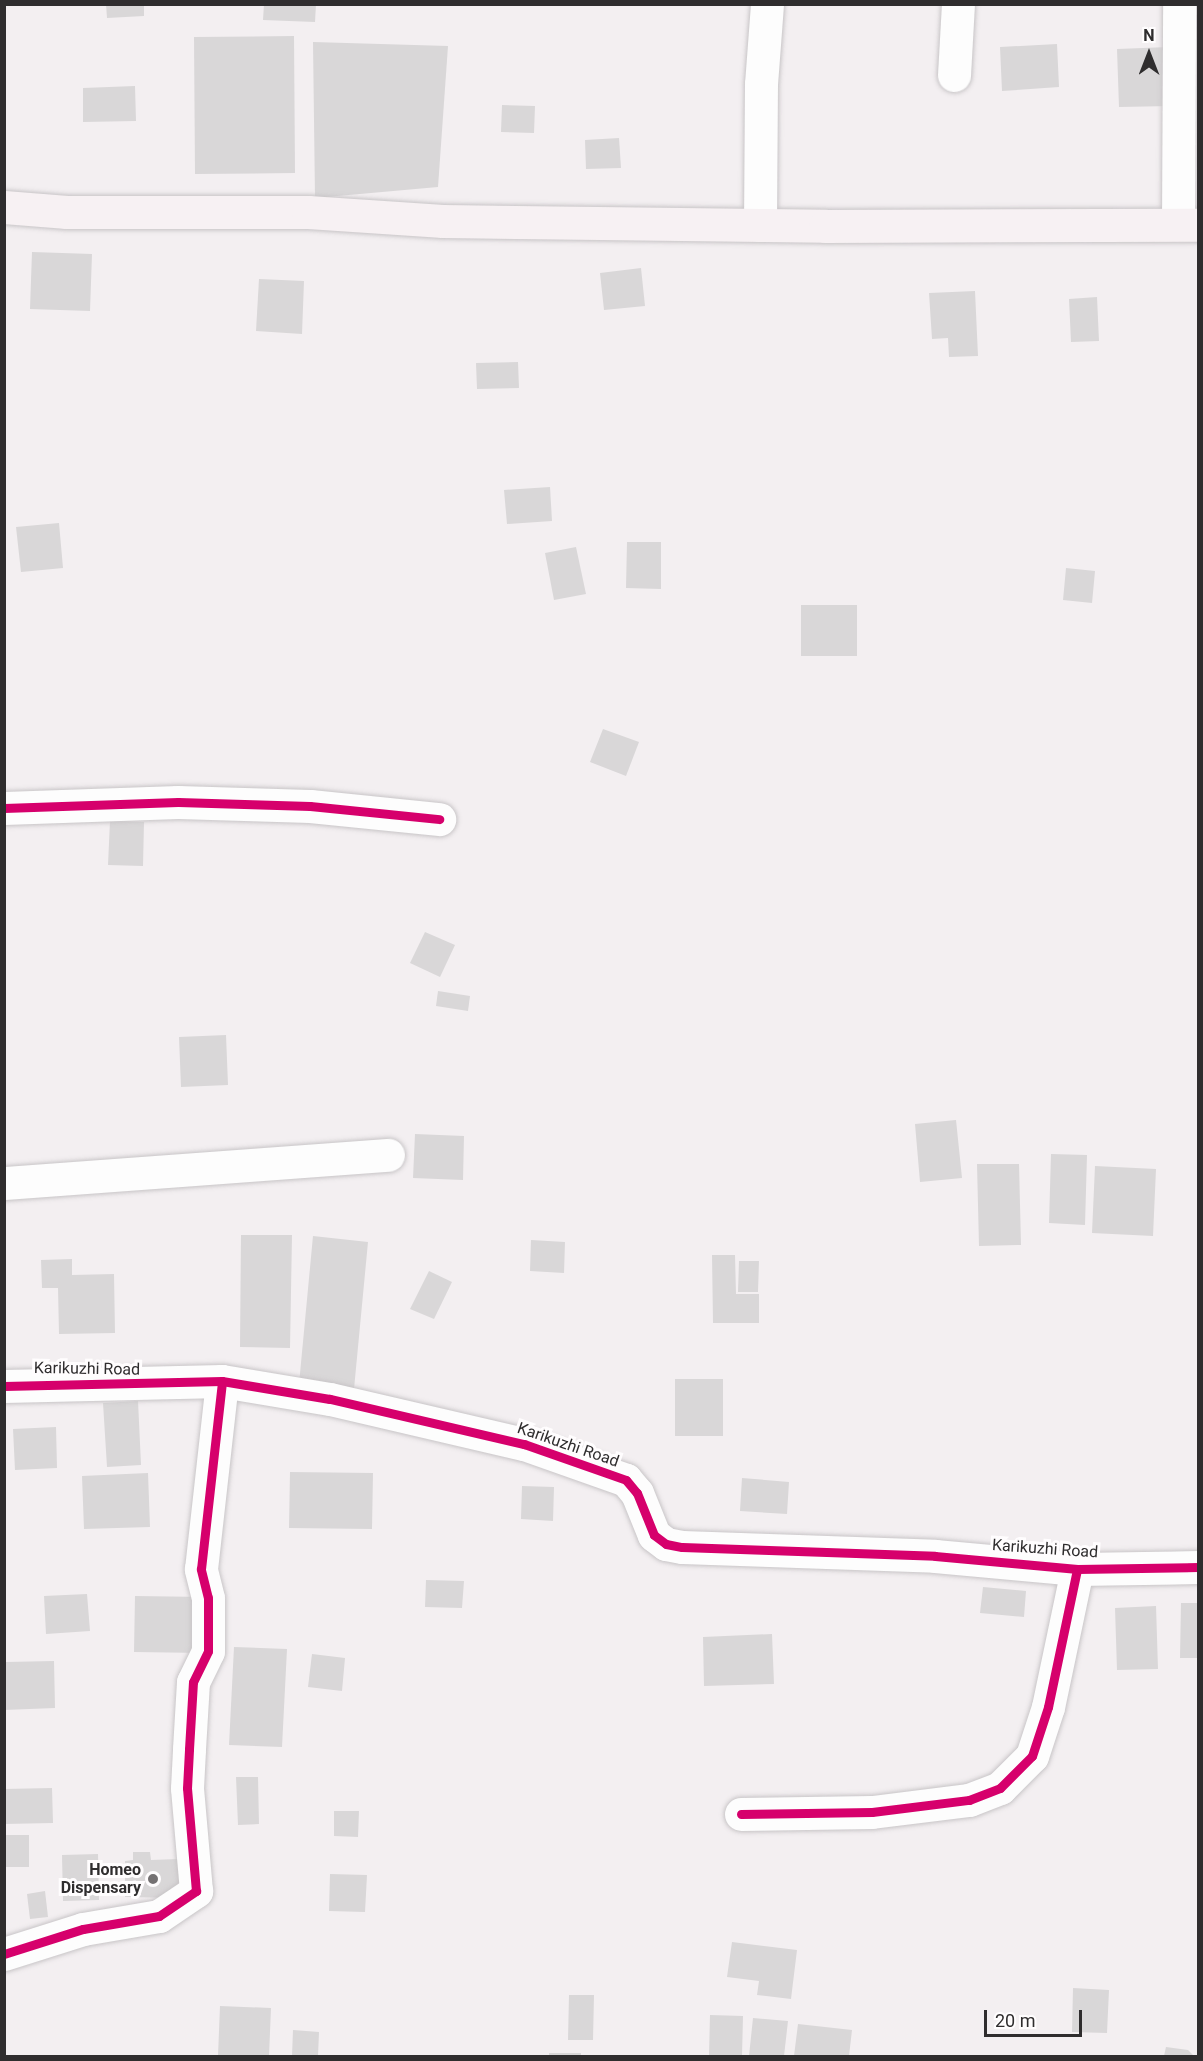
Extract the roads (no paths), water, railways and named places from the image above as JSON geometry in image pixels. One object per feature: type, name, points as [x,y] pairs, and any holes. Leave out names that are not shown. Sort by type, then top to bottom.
[{"type":"main road","points":[[4,207],[67,212],[308,212],[443,221],[760,225],[1188,224]]},
{"type":"street","points":[[760,225],[761,84],[767,4]]},
{"type":"street","points":[[954,75],[958,4]]},
{"type":"street","points":[[1179,4],[1188,224]]},
{"type":"street","points":[[4,808],[178,802],[299,805],[384,810],[439,819]]},
{"type":"street","points":[[4,1183],[388,1155]]},
{"type":"street","points":[[4,1954],[83,1929],[159,1916],[196,1892],[187,1788],[193,1682],[208,1651],[208,1598],[201,1569],[222,1381]]},
{"type":"street","name":"Karikuzhi Road","points":[[4,1386],[222,1381],[330,1399],[524,1444],[626,1480],[637,1493],[654,1535],[666,1544],[935,1556],[1077,1569],[1198,1567]]},
{"type":"street","points":[[741,1814],[872,1812],[969,1800],[1000,1788],[1032,1756],[1048,1707],[1077,1569]]},
{"type":"place","name":"Homeo Dispensary","points":[[153,1879]]}]
